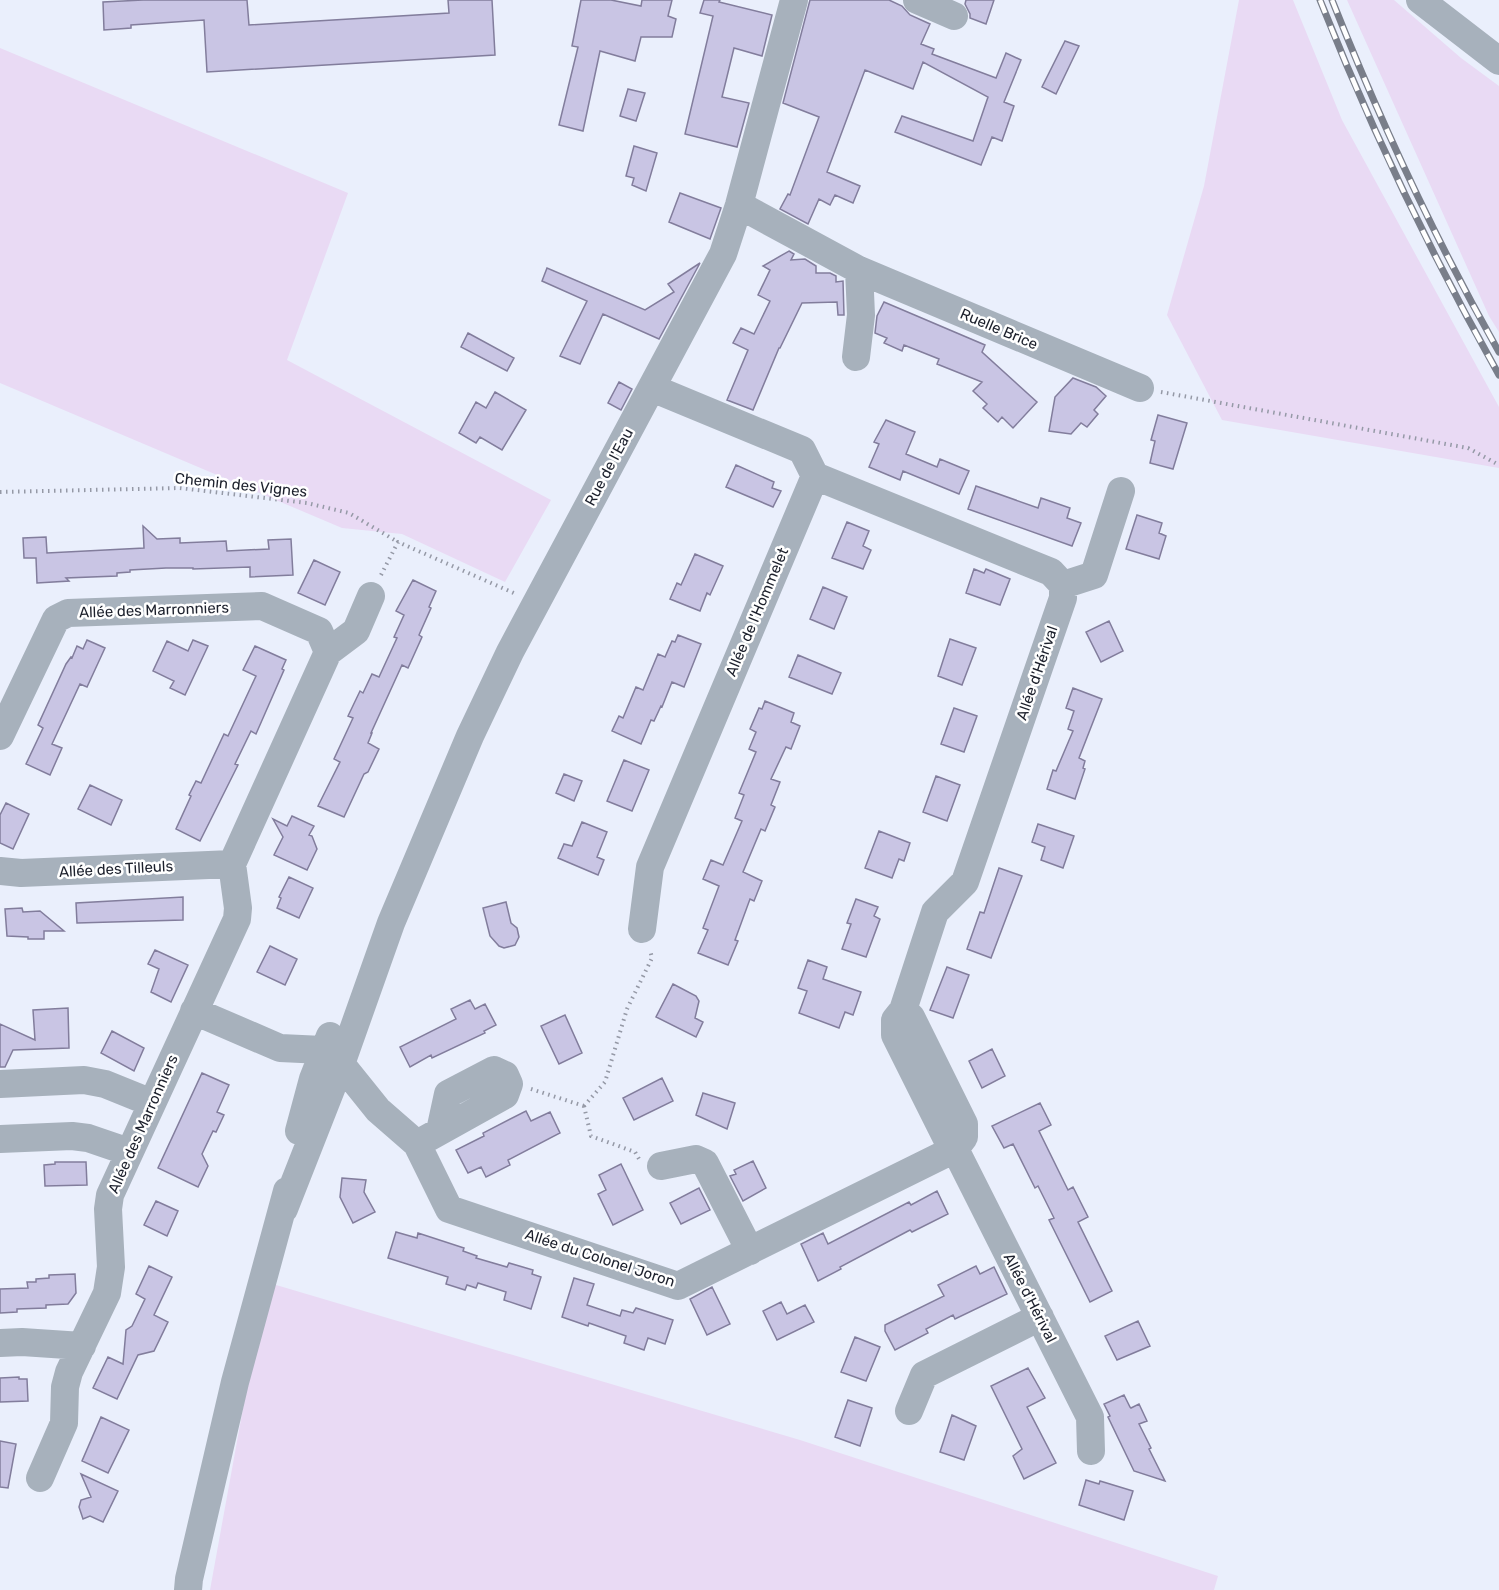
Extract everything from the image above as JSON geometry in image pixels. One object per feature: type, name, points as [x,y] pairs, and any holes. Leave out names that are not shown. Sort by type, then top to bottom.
[{"type":"street","name":"Rue de l'Eau","points":[[188,1590],[235,1382],[284,1209],[304,1108],[322,1085],[470,736],[536,603],[716,271],[740,205],[794,0]]},
{"type":"street","points":[[917,0],[954,16]]},
{"type":"street","points":[[1420,0],[1499,61]]},
{"type":"street","name":"Ruelle Brice","points":[[740,205],[859,270],[1140,388]]},
{"type":"street","points":[[856,357],[861,315],[859,270]]},
{"type":"street","points":[[652,388],[802,450],[814,476],[1051,572],[1063,585],[1094,575],[1121,491]]},
{"type":"street","name":"Allée de l'Hommelet","points":[[642,929],[650,867],[814,476]]},
{"type":"street","name":"Allée d'Hérival","points":[[1063,585],[1063,598],[965,882],[935,912],[903,1010],[895,1020],[895,1035],[1090,1417],[1091,1451]]},
{"type":"street","points":[[232,864],[328,652],[356,631],[371,596]]},
{"type":"street","name":"Allée des Marronniers","points":[[0,736],[56,619],[68,613],[262,606],[319,631],[328,652]]},
{"type":"street","name":"Allée des Marronniers","points":[[40,1478],[64,1423],[65,1387],[69,1372],[108,1293],[111,1267],[108,1209],[110,1195],[237,919],[238,908],[232,864]]},
{"type":"street","name":"Allée des Tilleuls","points":[[0,871],[21,873],[232,864]]},
{"type":"street","points":[[194,1011],[280,1048],[332,1057]]},
{"type":"street","points":[[280,1048],[322,1085]]},
{"type":"street","name":"Allée du Colonel Joron","points":[[332,1057],[378,1110]]},
{"type":"street","points":[[0,1084],[95,1081],[152,1103]]},
{"type":"street","points":[[428,1137],[505,1095],[509,1084]]},
{"type":"street","name":"Allée du Colonel Joron","points":[[322,1085],[378,1110],[428,1137],[449,1209],[678,1286],[955,1149]]},
{"type":"street","points":[[0,1138],[72,1136],[96,1140],[129,1152]]},
{"type":"street","points":[[661,1166],[696,1159],[705,1163],[750,1251]]},
{"type":"street","points":[[909,1411],[924,1375],[1040,1317]]},
{"type":"street","points":[[0,1343],[22,1342],[82,1346]]},
{"type":"path","points":[[1140,388],[1468,448],[1499,465]]},
{"type":"path","name":"Chemin des Vignes","points":[[0,492],[180,488],[307,503],[349,513],[398,542],[536,603]]},
{"type":"path","points":[[371,596],[398,542]]},
{"type":"path","points":[[584,1106],[605,1082],[627,1009],[652,958],[642,929]]},
{"type":"path","points":[[509,1084],[584,1106]]},
{"type":"path","points":[[584,1106],[591,1136],[635,1152],[639,1160],[661,1166]]},
{"type":"shaded area","points":[[1239,0],[1293,0],[1342,120],[1499,407],[1499,468],[1222,420],[1167,315],[1204,186]]},
{"type":"shaded area","points":[[1347,0],[1394,0],[1461,58],[1499,86],[1499,332],[1489,316]]},
{"type":"shaded area","points":[[0,48],[348,193],[287,360],[551,500],[505,582],[402,534],[342,528],[0,383]]},
{"type":"shaded area","points":[[266,1282],[800,1440],[1218,1576],[1214,1590],[210,1590]]},
{"type":"building","points":[[247,0],[249,25],[449,13],[448,0],[492,0],[495,55],[207,72],[204,20],[131,25],[131,28],[104,30],[103,2]]},
{"type":"building","points":[[581,0],[611,0],[641,6],[642,0],[672,0],[668,16],[676,19],[672,37],[641,37],[635,61],[600,51],[583,131],[559,125],[578,47],[572,46]]},
{"type":"building","points":[[704,0],[720,0],[719,2],[772,15],[762,56],[734,48],[722,97],[749,103],[737,147],[685,134],[713,16],[700,13]]},
{"type":"building","points":[[810,0],[889,0],[902,6],[910,15],[930,24],[921,44],[934,49],[932,54],[996,78],[1006,53],[1021,60],[1004,102],[1014,106],[1002,141],[992,137],[981,165],[895,132],[902,116],[973,141],[988,97],[923,62],[913,89],[865,70],[827,172],[860,186],[853,203],[835,195],[830,205],[819,199],[808,224],[780,209],[788,194],[790,195],[819,117],[783,103]]},
{"type":"building","points":[[966,0],[994,0],[986,24],[970,18],[965,4]]},
{"type":"building","points":[[1065,41],[1079,46],[1056,94],[1042,87]]},
{"type":"building","points":[[628,89],[645,93],[636,121],[620,116]]},
{"type":"building","points":[[634,146],[657,153],[646,191],[632,185],[634,178],[626,176]]},
{"type":"building","points":[[680,193],[721,208],[710,239],[669,222]]},
{"type":"building","points":[[789,251],[794,254],[791,260],[805,259],[816,266],[816,273],[830,273],[836,276],[836,282],[843,281],[844,315],[838,315],[837,302],[802,303],[779,348],[753,410],[727,400],[748,350],[733,343],[741,328],[754,334],[770,301],[758,295],[770,270],[763,266]]},
{"type":"building","points":[[700,263],[659,339],[603,314],[580,364],[560,356],[587,301],[542,281],[547,268],[645,310],[674,292],[668,284]]},
{"type":"building","points":[[884,302],[985,345],[982,352],[1037,402],[1013,428],[1002,417],[998,422],[983,408],[987,404],[973,391],[982,382],[937,364],[939,359],[904,345],[902,351],[884,343],[887,338],[875,333],[877,316]]},
{"type":"building","points":[[468,333],[514,358],[507,371],[461,347]]},
{"type":"building","points":[[1073,378],[1096,387],[1106,396],[1094,410],[1098,414],[1087,427],[1081,423],[1071,434],[1049,431],[1055,397]]},
{"type":"building","points":[[619,382],[632,389],[621,410],[608,403]]},
{"type":"building","points":[[495,392],[526,410],[502,450],[480,437],[476,443],[459,433],[476,402],[486,408]]},
{"type":"building","points":[[1158,415],[1187,423],[1173,469],[1150,463],[1155,441],[1151,440]]},
{"type":"building","points":[[886,420],[915,432],[906,454],[937,467],[940,459],[969,471],[959,494],[903,471],[900,480],[869,467],[879,444],[874,442]]},
{"type":"building","points":[[736,465],[774,482],[772,488],[781,491],[773,507],[726,487]]},
{"type":"building","points":[[976,486],[1038,508],[1041,498],[1070,508],[1067,518],[1081,523],[1072,546],[968,509]]},
{"type":"building","points":[[1137,515],[1162,523],[1159,533],[1166,536],[1159,559],[1126,549]]},
{"type":"building","points":[[847,522],[869,531],[863,546],[871,550],[863,569],[832,558]]},
{"type":"building","points":[[143,526],[157,539],[180,538],[180,543],[226,541],[227,551],[269,549],[268,540],[291,539],[293,575],[250,577],[250,567],[166,568],[130,570],[130,572],[117,573],[117,576],[66,578],[69,581],[37,583],[36,558],[24,558],[23,538],[46,537],[47,553],[144,548]]},
{"type":"building","points":[[695,554],[723,566],[710,595],[707,593],[700,611],[670,599],[677,583],[681,585]]},
{"type":"building","points":[[314,560],[340,572],[325,605],[298,593]]},
{"type":"building","points":[[974,569],[984,573],[986,569],[1010,579],[1000,605],[966,593]]},
{"type":"building","points":[[413,580],[436,591],[419,635],[422,637],[408,668],[402,665],[371,733],[368,743],[379,749],[368,772],[364,774],[344,817],[318,806],[340,762],[334,759],[353,718],[348,716],[360,691],[363,693],[372,674],[379,677],[397,638],[394,637],[404,615],[396,611]]},
{"type":"building","points":[[823,587],[847,597],[834,629],[810,619]]},
{"type":"building","points":[[1109,621],[1123,651],[1101,662],[1086,632]]},
{"type":"building","points":[[678,635],[701,644],[684,687],[672,682],[662,707],[654,721],[651,720],[641,744],[612,731],[619,716],[623,718],[636,687],[643,690],[658,654],[665,657],[672,641],[675,642]]},
{"type":"building","points":[[950,639],[976,648],[962,685],[938,676]]},
{"type":"building","points":[[87,640],[105,648],[87,687],[80,684],[52,744],[62,748],[50,775],[26,764],[43,728],[38,725],[66,664],[72,658],[77,646],[83,649]]},
{"type":"building","points":[[193,640],[208,646],[185,695],[170,688],[174,681],[153,671],[167,641],[188,651]]},
{"type":"building","points":[[255,646],[286,660],[282,669],[284,670],[256,734],[251,731],[235,764],[238,765],[200,841],[176,829],[196,781],[201,783],[224,734],[228,736],[256,676],[243,670]]},
{"type":"building","points":[[798,655],[841,673],[832,694],[789,677]]},
{"type":"building","points":[[1073,688],[1102,699],[1079,758],[1085,761],[1083,768],[1085,769],[1075,799],[1047,789],[1053,770],[1056,771],[1073,731],[1068,729],[1074,711],[1066,708]]},
{"type":"building","points":[[765,701],[794,713],[791,722],[800,726],[791,749],[786,747],[771,779],[780,782],[771,805],[775,807],[765,831],[761,829],[743,872],[762,881],[754,901],[750,899],[735,940],[738,941],[728,965],[698,953],[708,930],[703,928],[719,886],[703,879],[711,860],[723,865],[742,821],[735,818],[744,795],[739,793],[756,752],[749,749],[756,732],[750,729],[759,708],[762,709]]},
{"type":"building","points":[[954,708],[977,716],[964,752],[941,744]]},
{"type":"building","points":[[624,760],[649,770],[632,811],[607,801]]},
{"type":"building","points":[[564,774],[582,781],[574,801],[556,793]]},
{"type":"building","points":[[936,776],[960,785],[947,821],[923,812]]},
{"type":"building","points":[[90,785],[122,800],[111,825],[78,809]]},
{"type":"building","points":[[6,803],[29,814],[13,849],[0,843],[0,815]]},
{"type":"building","points":[[292,816],[314,826],[309,835],[312,836],[317,849],[307,870],[274,855],[283,837],[273,819],[287,826]]},
{"type":"building","points":[[582,822],[607,832],[597,857],[604,860],[598,875],[558,858],[564,844],[572,846]]},
{"type":"building","points":[[1038,824],[1074,836],[1063,868],[1041,860],[1045,847],[1032,842]]},
{"type":"building","points":[[879,831],[910,843],[904,861],[899,859],[892,878],[865,868]]},
{"type":"building","points":[[999,868],[1022,876],[991,958],[967,949],[980,912],[984,913]]},
{"type":"building","points":[[289,877],[313,888],[299,918],[277,908],[281,898],[279,897]]},
{"type":"building","points":[[183,897],[183,920],[77,923],[76,903]]},
{"type":"building","points":[[856,899],[878,907],[874,916],[880,919],[866,957],[842,949],[851,924],[847,923]]},
{"type":"building","points":[[506,902],[511,923],[517,928],[519,937],[515,945],[504,948],[490,936],[483,908]]},
{"type":"building","points":[[22,908],[23,912],[40,911],[64,931],[44,931],[44,939],[7,936],[5,909]]},
{"type":"building","points":[[270,946],[297,959],[285,985],[257,972]]},
{"type":"building","points":[[155,950],[188,965],[171,1002],[151,992],[159,969],[148,964]]},
{"type":"building","points":[[808,960],[827,967],[823,979],[861,992],[853,1015],[845,1012],[839,1028],[799,1013],[807,991],[798,988]]},
{"type":"building","points":[[947,967],[969,975],[953,1018],[930,1010]]},
{"type":"building","points":[[673,984],[696,996],[699,1001],[695,1018],[703,1022],[696,1037],[656,1017]]},
{"type":"building","points":[[470,1000],[475,1009],[485,1004],[496,1025],[484,1031],[485,1033],[432,1058],[431,1055],[410,1067],[400,1047],[456,1019],[451,1009]]},
{"type":"building","points":[[68,1008],[69,1048],[13,1050],[5,1067],[0,1067],[0,1024],[35,1040],[33,1010]]},
{"type":"building","points":[[565,1015],[582,1053],[559,1064],[541,1026]]},
{"type":"building","points":[[112,1031],[144,1048],[134,1071],[101,1053]]},
{"type":"building","points":[[992,1049],[1005,1076],[982,1088],[969,1061]]},
{"type":"building","points":[[202,1073],[229,1085],[217,1112],[224,1115],[202,1154],[208,1166],[198,1187],[158,1168]]},
{"type":"building","points":[[662,1078],[673,1101],[634,1120],[623,1098]]},
{"type":"building","points":[[703,1093],[735,1103],[727,1129],[696,1115]]},
{"type":"building","points":[[1040,1103],[1051,1125],[1039,1131],[1068,1190],[1073,1187],[1088,1217],[1078,1222],[1112,1291],[1090,1302],[1049,1220],[1054,1218],[1038,1186],[1035,1188],[1013,1144],[1004,1148],[992,1126]]},
{"type":"building","points":[[526,1111],[531,1121],[550,1112],[560,1133],[508,1160],[510,1165],[486,1177],[481,1167],[468,1173],[456,1150]]},
{"type":"building","points":[[753,1161],[766,1188],[743,1201],[730,1176],[736,1174],[734,1170]]},
{"type":"building","points":[[55,1162],[86,1162],[87,1185],[45,1186],[44,1165],[55,1164]]},
{"type":"building","points":[[621,1164],[643,1210],[613,1225],[598,1194],[606,1190],[599,1175]]},
{"type":"building","points":[[342,1178],[366,1180],[364,1192],[375,1212],[353,1223],[340,1197]]},
{"type":"building","points":[[699,1188],[710,1210],[681,1224],[670,1203]]},
{"type":"building","points":[[937,1191],[948,1214],[912,1232],[910,1230],[818,1281],[801,1244],[823,1233],[828,1244],[909,1202],[911,1205]]},
{"type":"building","points":[[156,1201],[178,1211],[167,1236],[144,1225]]},
{"type":"building","points":[[396,1232],[417,1238],[418,1233],[464,1248],[463,1251],[477,1256],[476,1258],[507,1267],[509,1263],[533,1270],[532,1274],[541,1277],[531,1309],[504,1300],[506,1292],[478,1283],[476,1288],[467,1285],[465,1290],[446,1284],[448,1277],[388,1258]]},
{"type":"building","points":[[149,1266],[172,1277],[154,1315],[168,1322],[154,1351],[138,1355],[117,1399],[93,1388],[108,1357],[123,1364],[126,1330],[132,1326],[145,1299],[136,1294]]},
{"type":"building","points":[[976,1266],[980,1274],[994,1267],[1007,1294],[955,1319],[953,1315],[926,1329],[928,1333],[895,1350],[885,1331],[885,1325],[944,1296],[938,1285]]},
{"type":"building","points":[[75,1274],[76,1293],[68,1304],[46,1305],[46,1308],[17,1309],[17,1312],[0,1313],[0,1289],[28,1288],[27,1282],[49,1278],[49,1275]]},
{"type":"building","points":[[574,1278],[594,1284],[587,1305],[620,1316],[622,1310],[633,1313],[636,1308],[673,1320],[665,1344],[648,1338],[644,1350],[624,1343],[626,1336],[589,1323],[588,1326],[562,1317]]},
{"type":"building","points":[[712,1287],[730,1324],[707,1335],[690,1299]]},
{"type":"building","points":[[781,1302],[787,1314],[805,1305],[814,1322],[777,1340],[763,1311]]},
{"type":"building","points":[[1138,1321],[1150,1346],[1117,1360],[1105,1336]]},
{"type":"building","points":[[855,1337],[880,1347],[866,1381],[841,1372]]},
{"type":"building","points":[[1028,1368],[1045,1398],[1027,1407],[1056,1463],[1024,1479],[1013,1456],[1022,1449],[991,1386]]},
{"type":"building","points":[[19,1377],[19,1379],[27,1379],[28,1401],[0,1402],[0,1378]]},
{"type":"building","points":[[1124,1395],[1131,1408],[1139,1404],[1147,1421],[1139,1424],[1165,1481],[1134,1471],[1108,1417],[1110,1416],[1104,1404]]},
{"type":"building","points":[[848,1400],[872,1408],[860,1446],[835,1437]]},
{"type":"building","points":[[952,1415],[976,1426],[964,1460],[940,1452]]},
{"type":"building","points":[[101,1417],[129,1430],[108,1473],[82,1461]]},
{"type":"building","points":[[0,1441],[16,1444],[8,1488],[0,1487]]},
{"type":"building","points":[[81,1474],[118,1491],[103,1522],[90,1516],[83,1519],[79,1507],[81,1500],[91,1497]]},
{"type":"building","points":[[1086,1480],[1099,1484],[1100,1481],[1133,1491],[1124,1520],[1079,1505]]},
{"type":"railway","points":[[1320,0],[1403,190],[1499,375]]},
{"type":"railway","points":[[1332,0],[1369,90],[1410,179],[1499,352]]}]
